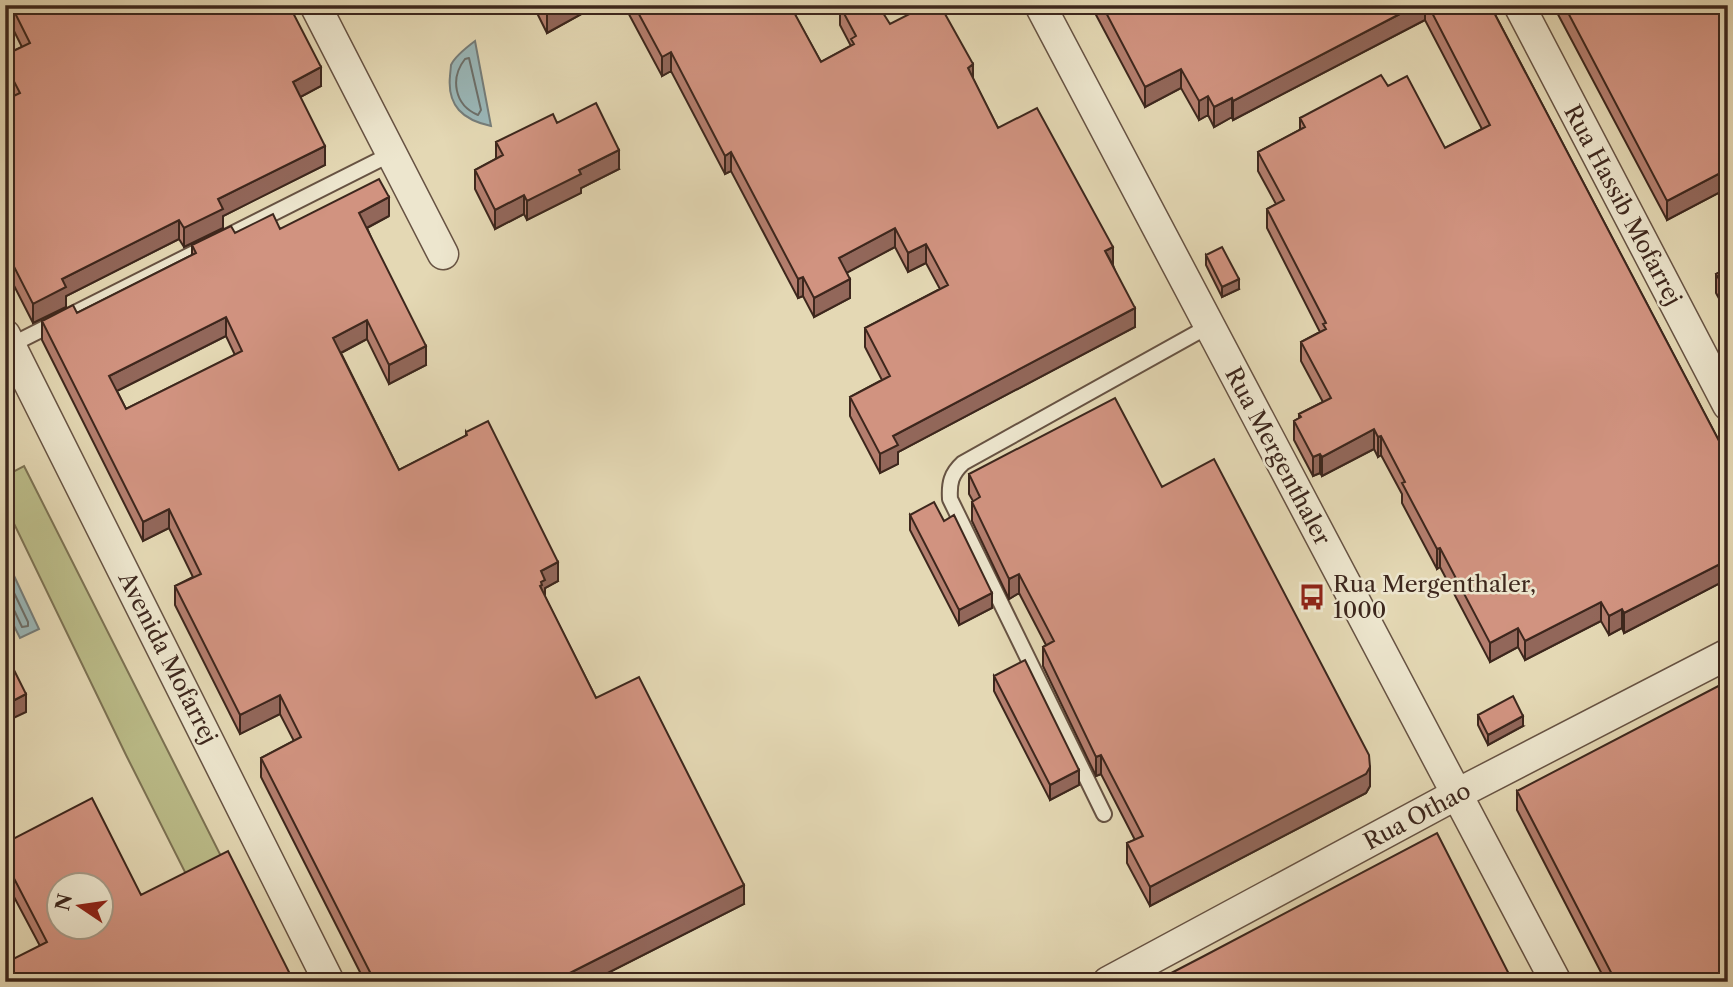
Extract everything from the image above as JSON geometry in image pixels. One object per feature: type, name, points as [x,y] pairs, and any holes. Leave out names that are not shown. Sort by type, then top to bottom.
[{"type":"street","points":[[315,5],[443,254]]},
{"type":"street","name":"Rua Mergenthaler","points":[[1040,5],[1556,982]]},
{"type":"street","name":"Rua Hassib Mofarrej","points":[[1519,5],[1728,405]]},
{"type":"street","name":"Avenida Mofarrej","points":[[8,340],[329,982]]},
{"type":"street","name":"Rua Othao","points":[[1108,982],[1457,794],[1728,653]]},
{"type":"lane","points":[[8,340],[391,154]]},
{"type":"lane","points":[[1104,814],[950,499],[949,486],[952,473],[963,463],[1209,326]]},
{"type":"green space","points":[[24,466],[228,870],[193,888],[5,505],[5,476]]},
{"type":"water","points":[[475,41],[491,126],[465,115],[451,96],[451,65],[458,55]]},
{"type":"water","points":[[5,545],[12,560],[8,563],[39,629],[20,638],[5,608]]},
{"type":"building","points":[[11,5],[289,5],[321,67],[293,82],[325,146],[218,199],[223,209],[184,228],[179,220],[62,279],[66,287],[33,304],[5,249],[5,100],[20,93],[5,64],[5,55],[30,43]]},
{"type":"building","points":[[543,5],[564,5],[547,14]]},
{"type":"building","points":[[634,5],[790,5],[821,62],[854,44],[851,39],[856,36],[841,5],[878,5],[890,24],[927,5],[940,5],[973,64],[968,68],[998,128],[1037,108],[1113,247],[1105,251],[1135,308],[893,436],[898,445],[880,454],[850,397],[890,376],[865,328],[948,285],[926,244],[908,253],[895,228],[839,258],[850,279],[814,298],[803,277],[798,279],[731,152],[725,156],[671,52],[662,57]]},
{"type":"building","points":[[1102,5],[1417,5],[1233,101],[1232,98],[1214,107],[1208,96],[1199,101],[1181,69],[1145,87]]},
{"type":"building","points":[[1428,5],[1490,5],[1728,458],[1728,560],[1624,613],[1622,609],[1609,616],[1601,602],[1525,641],[1518,628],[1490,643],[1402,483],[1405,482],[1381,436],[1378,437],[1374,429],[1322,457],[1320,454],[1313,457],[1294,421],[1301,417],[1299,414],[1331,398],[1301,342],[1326,329],[1323,324],[1326,323],[1267,209],[1284,200],[1258,152],[1305,127],[1300,118],[1381,75],[1388,86],[1407,76],[1445,148],[1490,125]]},
{"type":"building","points":[[1564,5],[1728,5],[1728,169],[1667,201]]},
{"type":"building","points":[[596,103],[619,150],[579,170],[581,174],[527,201],[524,195],[495,210],[475,170],[503,155],[496,142],[553,114],[557,123]]},
{"type":"building","points":[[379,179],[389,197],[359,213],[426,346],[389,365],[367,320],[333,338],[399,470],[467,435],[466,432],[488,421],[558,562],[541,571],[545,580],[540,586],[596,698],[639,677],[744,885],[552,982],[375,982],[261,758],[301,737],[280,695],[240,715],[175,586],[201,574],[169,509],[143,522],[42,321],[73,305],[77,313],[196,253],[192,245],[231,226],[235,233],[273,214],[280,229]],"holes":[[[226,317],[242,351],[126,409],[109,376]]]},
{"type":"building","points":[[1222,247],[1239,279],[1222,287],[1206,255]]},
{"type":"building","points":[[1728,268],[1728,295],[1716,274]]},
{"type":"building","points":[[1115,398],[1162,487],[1214,459],[1369,755],[1370,767],[1366,774],[1150,887],[1127,843],[1143,836],[1101,755],[1096,757],[1043,647],[1054,641],[1019,574],[1009,579],[972,502],[980,497],[969,474]]},
{"type":"building","points":[[934,502],[944,521],[954,515],[992,593],[959,610],[910,515]]},
{"type":"building","points":[[5,652],[26,694],[5,705]]},
{"type":"building","points":[[1025,660],[1079,770],[1050,785],[994,676]]},
{"type":"building","points":[[1728,681],[1728,982],[1616,982],[1517,791]]},
{"type":"building","points":[[1513,696],[1523,716],[1488,735],[1478,715]]},
{"type":"building","points":[[92,798],[141,895],[228,851],[294,982],[5,982],[5,963],[47,942],[116,942],[116,872],[46,872],[46,940],[5,861],[5,843]]},
{"type":"building","points":[[1437,833],[1513,982],[1154,982],[1204,956]]},
{"type":"place","name":"Rua Mergenthaler, 1000","points":[[1312,597]]}]
